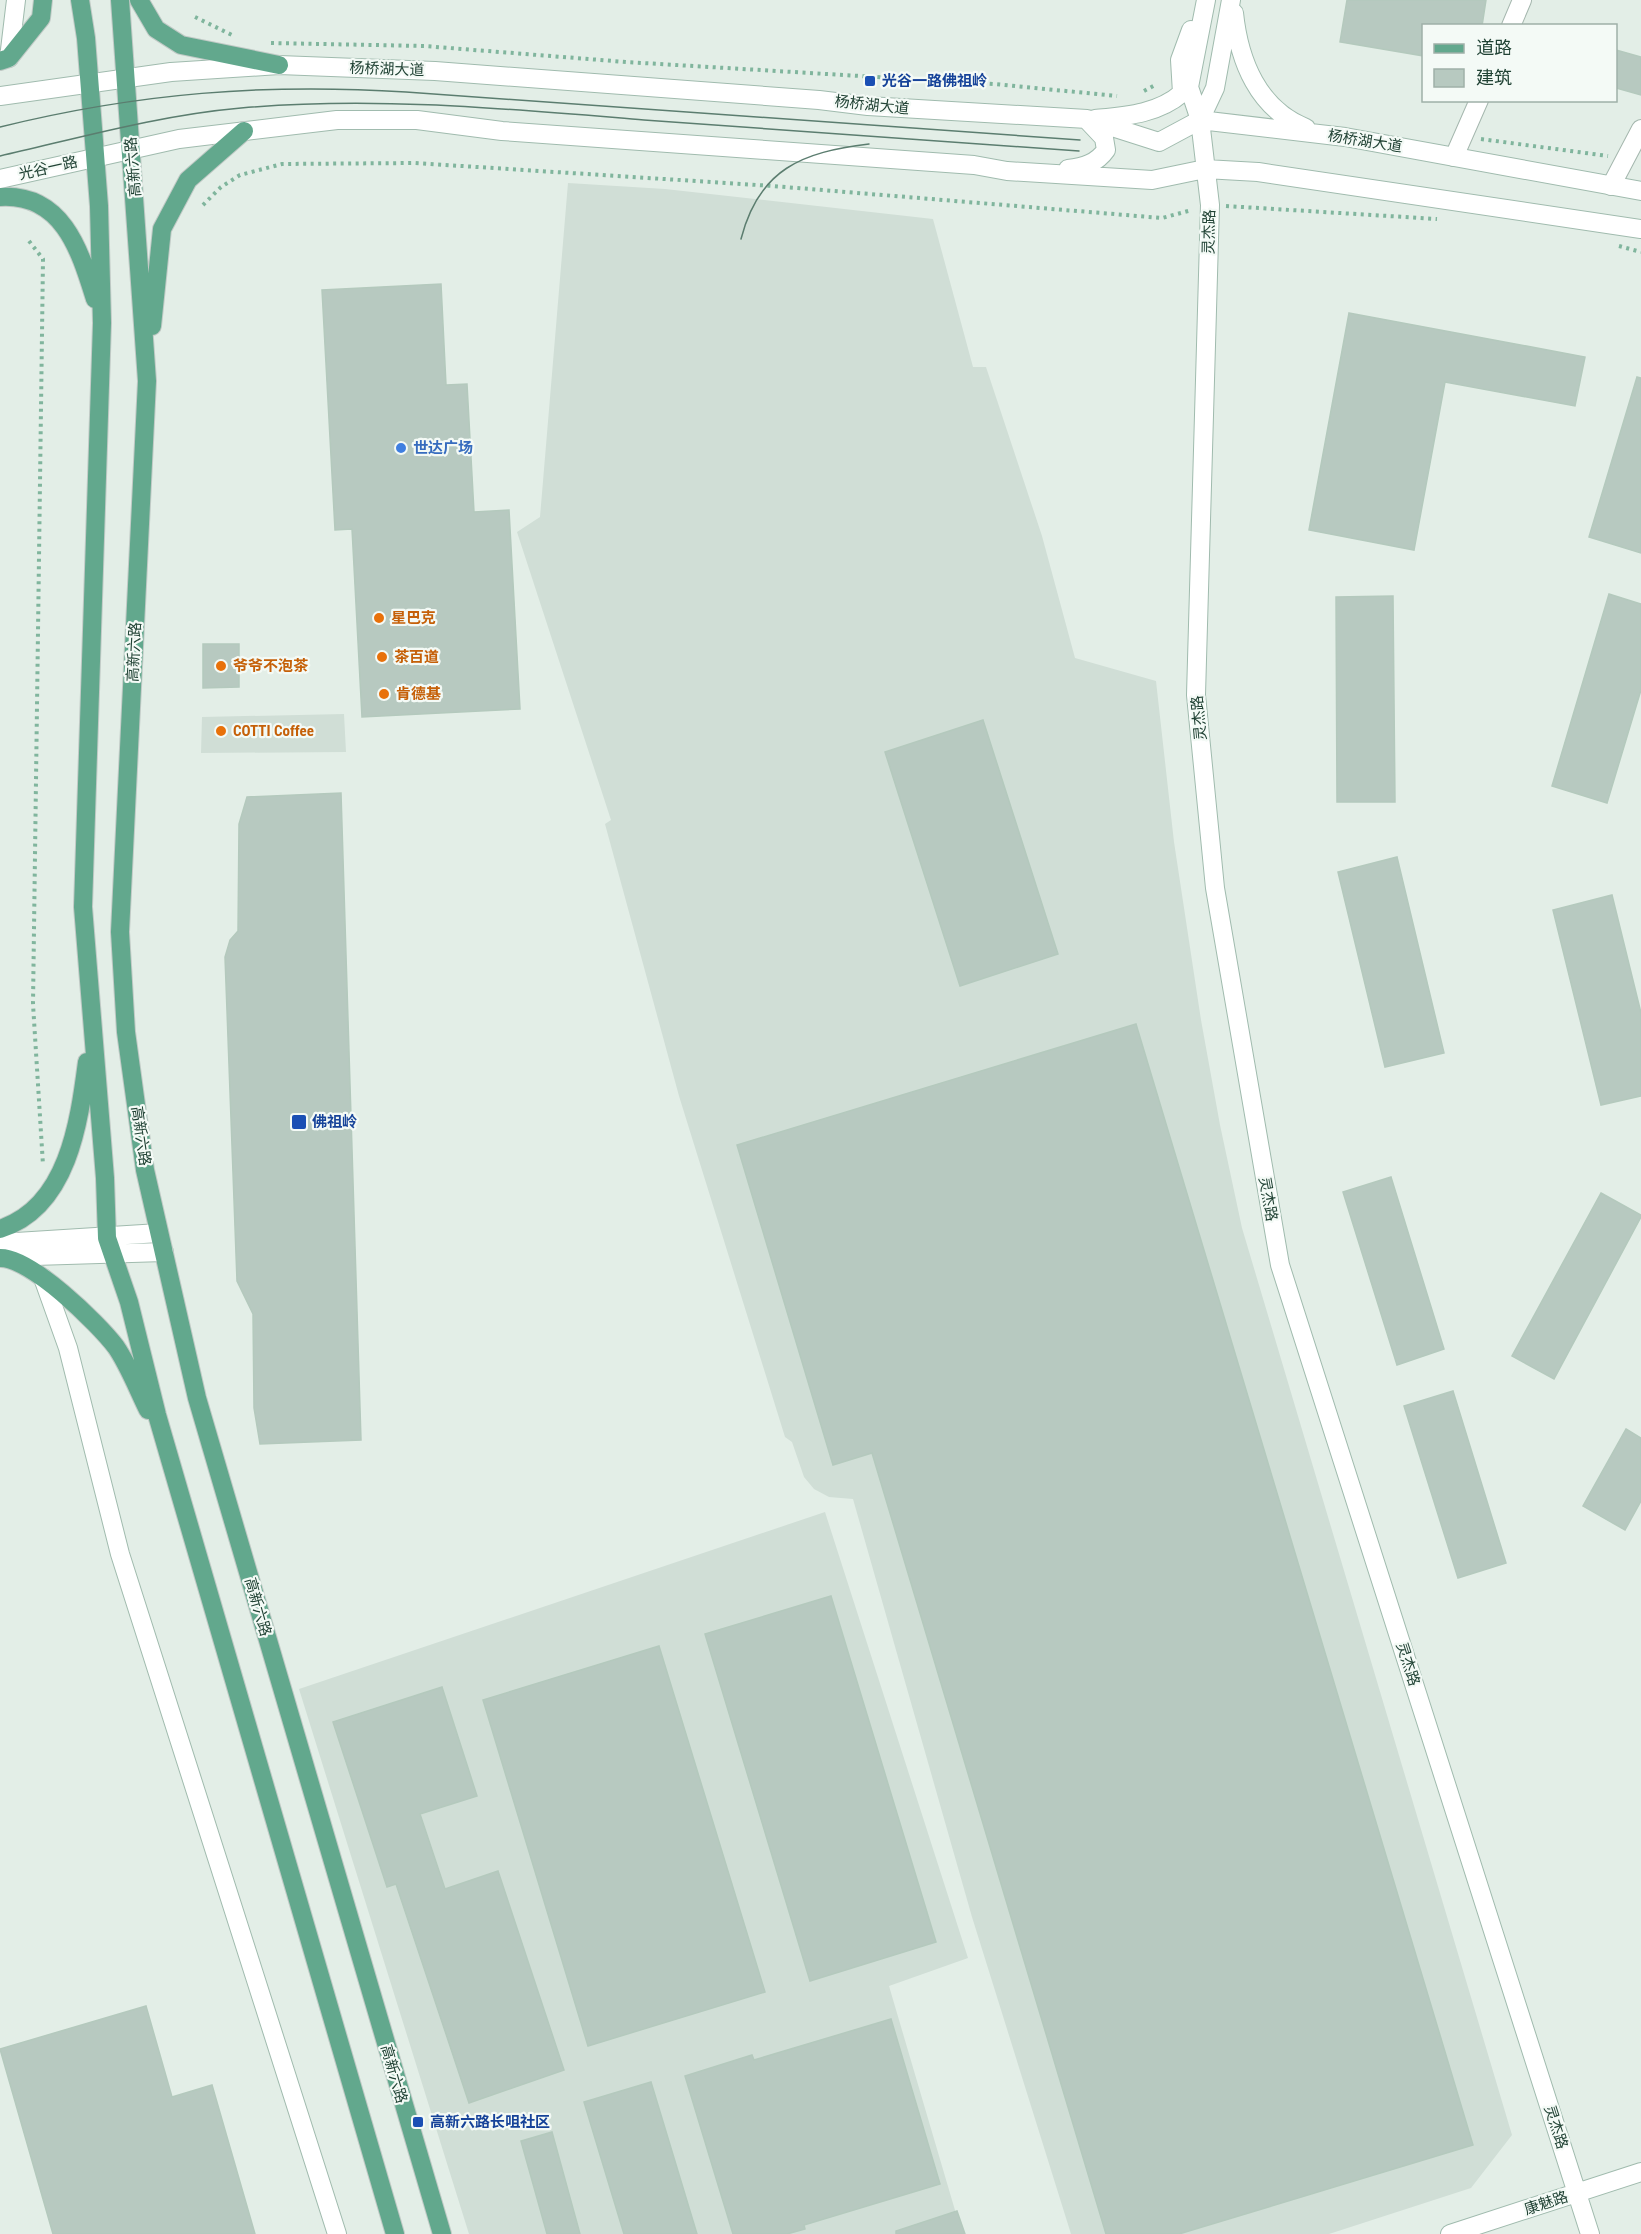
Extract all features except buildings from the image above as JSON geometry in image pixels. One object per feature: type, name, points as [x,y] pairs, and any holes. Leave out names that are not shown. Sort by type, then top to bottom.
[{"type":"main road","points":[[4,59],[16,0]]},
{"type":"main road","points":[[4,59],[41,18],[43,0]]},
{"type":"main road","points":[[80,0],[96,158],[102,323],[83,907],[110,1245],[129,1302],[164,1440],[395,2234]]},
{"type":"main road","name":"高新六路","points":[[120,0],[147,381],[120,932],[126,1032],[145,1170],[197,1398],[442,2234]]},
{"type":"main road","points":[[139,0],[156,30],[181,45],[279,65]]},
{"type":"main road","points":[[1087,119],[1132,116],[1170,104],[1182,93],[1180,60],[1204,0]]},
{"type":"main road","name":"灵杰路","points":[[1204,0],[1189,87],[1200,120],[1210,206],[1196,696],[1215,888],[1280,1265],[1590,2234]]},
{"type":"main road","points":[[1200,120],[1215,88],[1232,0]]},
{"type":"main road","points":[[1232,0],[1240,54],[1250,78],[1287,121],[1324,135]]},
{"type":"main road","points":[[1512,24],[1522,0]]},
{"type":"main road","name":"杨桥湖大道","points":[[90,83],[171,72],[279,65],[447,72],[819,100],[868,106],[1087,119],[1159,142],[1200,120],[1324,135],[1641,191]]},
{"type":"main road","points":[[0,96],[90,83]]},
{"type":"main road","points":[[1454,157],[1478,102]]},
{"type":"main road","points":[[1043,173],[1082,168],[1100,159],[1106,150],[1104,138],[1087,119]]},
{"type":"main road","points":[[96,158],[179,139],[244,131],[337,120],[417,120],[501,131],[1152,180],[1205,169],[1258,172],[1641,229]]},
{"type":"main road","points":[[1611,186],[1641,129]]},
{"type":"main road","points":[[147,381],[162,229],[188,180],[244,131]]},
{"type":"main road","name":"光谷一路","points":[[0,179],[96,158]]},
{"type":"main road","points":[[0,197],[23,198],[36,202],[57,218],[70,233],[82,258],[102,323]]},
{"type":"main road","points":[[0,1229],[15,1224],[45,1200],[65,1164],[80,1115],[92,1024]]},
{"type":"main road","points":[[0,1257],[110,1245],[159,1233]]},
{"type":"main road","points":[[0,1243],[110,1245],[164,1252]]},
{"type":"main road","points":[[0,1257],[9,1257],[43,1278],[72,1301],[116,1347],[164,1440]]},
{"type":"main road","points":[[43,1278],[68,1348],[120,1554],[337,2234]]},
{"type":"main road","name":"康魅路","points":[[1450,2234],[1641,2172]]},
{"type":"path","points":[[195,17],[218,30],[241,38]]},
{"type":"path","points":[[267,43],[424,46],[994,84],[1122,96]]},
{"type":"path","points":[[1137,94],[1157,84]]},
{"type":"path","points":[[203,205],[221,186],[240,175],[282,164],[415,164],[773,186],[1162,218],[1210,206],[1443,220]]},
{"type":"path","points":[[30,241],[43,260],[33,1004],[45,1200]]},
{"type":"path","points":[[1618,246],[1641,252]]},
{"type":"shaded area","points":[[568,183],[665,189],[933,219],[973,367],[986,367],[1042,536],[1075,658],[1156,681],[1174,842],[1201,1020],[1242,1228],[1512,2135],[1471,2188],[1329,2234],[1071,2234],[972,1917],[853,1499],[829,1497],[814,1489],[804,1477],[792,1442],[785,1437],[679,1096],[605,824],[611,820],[517,532],[540,517]]},
{"type":"shaded area","points":[[344,714],[346,752],[201,753],[202,717]]},
{"type":"shaded area","points":[[825,1512],[968,1958],[889,1986],[962,2234],[469,2234],[299,1689]]},
{"type":"tram line","points":[[0,127],[51,115],[152,99],[202,93],[302,89],[406,92],[1080,140]]},
{"type":"tram line","points":[[0,156],[120,128],[211,111],[342,103],[493,108],[1079,151]]},
{"type":"tram line","points":[[741,239],[749,215],[759,196],[772,180],[787,168],[823,152],[869,144]]},
{"type":"place","name":"光谷一路佛祖岭","points":[[870,81]]},
{"type":"place","name":"世达广场","points":[[401,448]]},
{"type":"place","name":"星巴克","points":[[379,618]]},
{"type":"place","name":"茶百道","points":[[382,657]]},
{"type":"place","name":"爷爷不泡茶","points":[[221,666]]},
{"type":"place","name":"肯德基","points":[[384,694]]},
{"type":"place","name":"COTTI Coffee","points":[[221,731]]},
{"type":"place","name":"佛祖岭","points":[[299,1122]]},
{"type":"place","name":"高新六路长咀社区","points":[[418,2122]]}]
